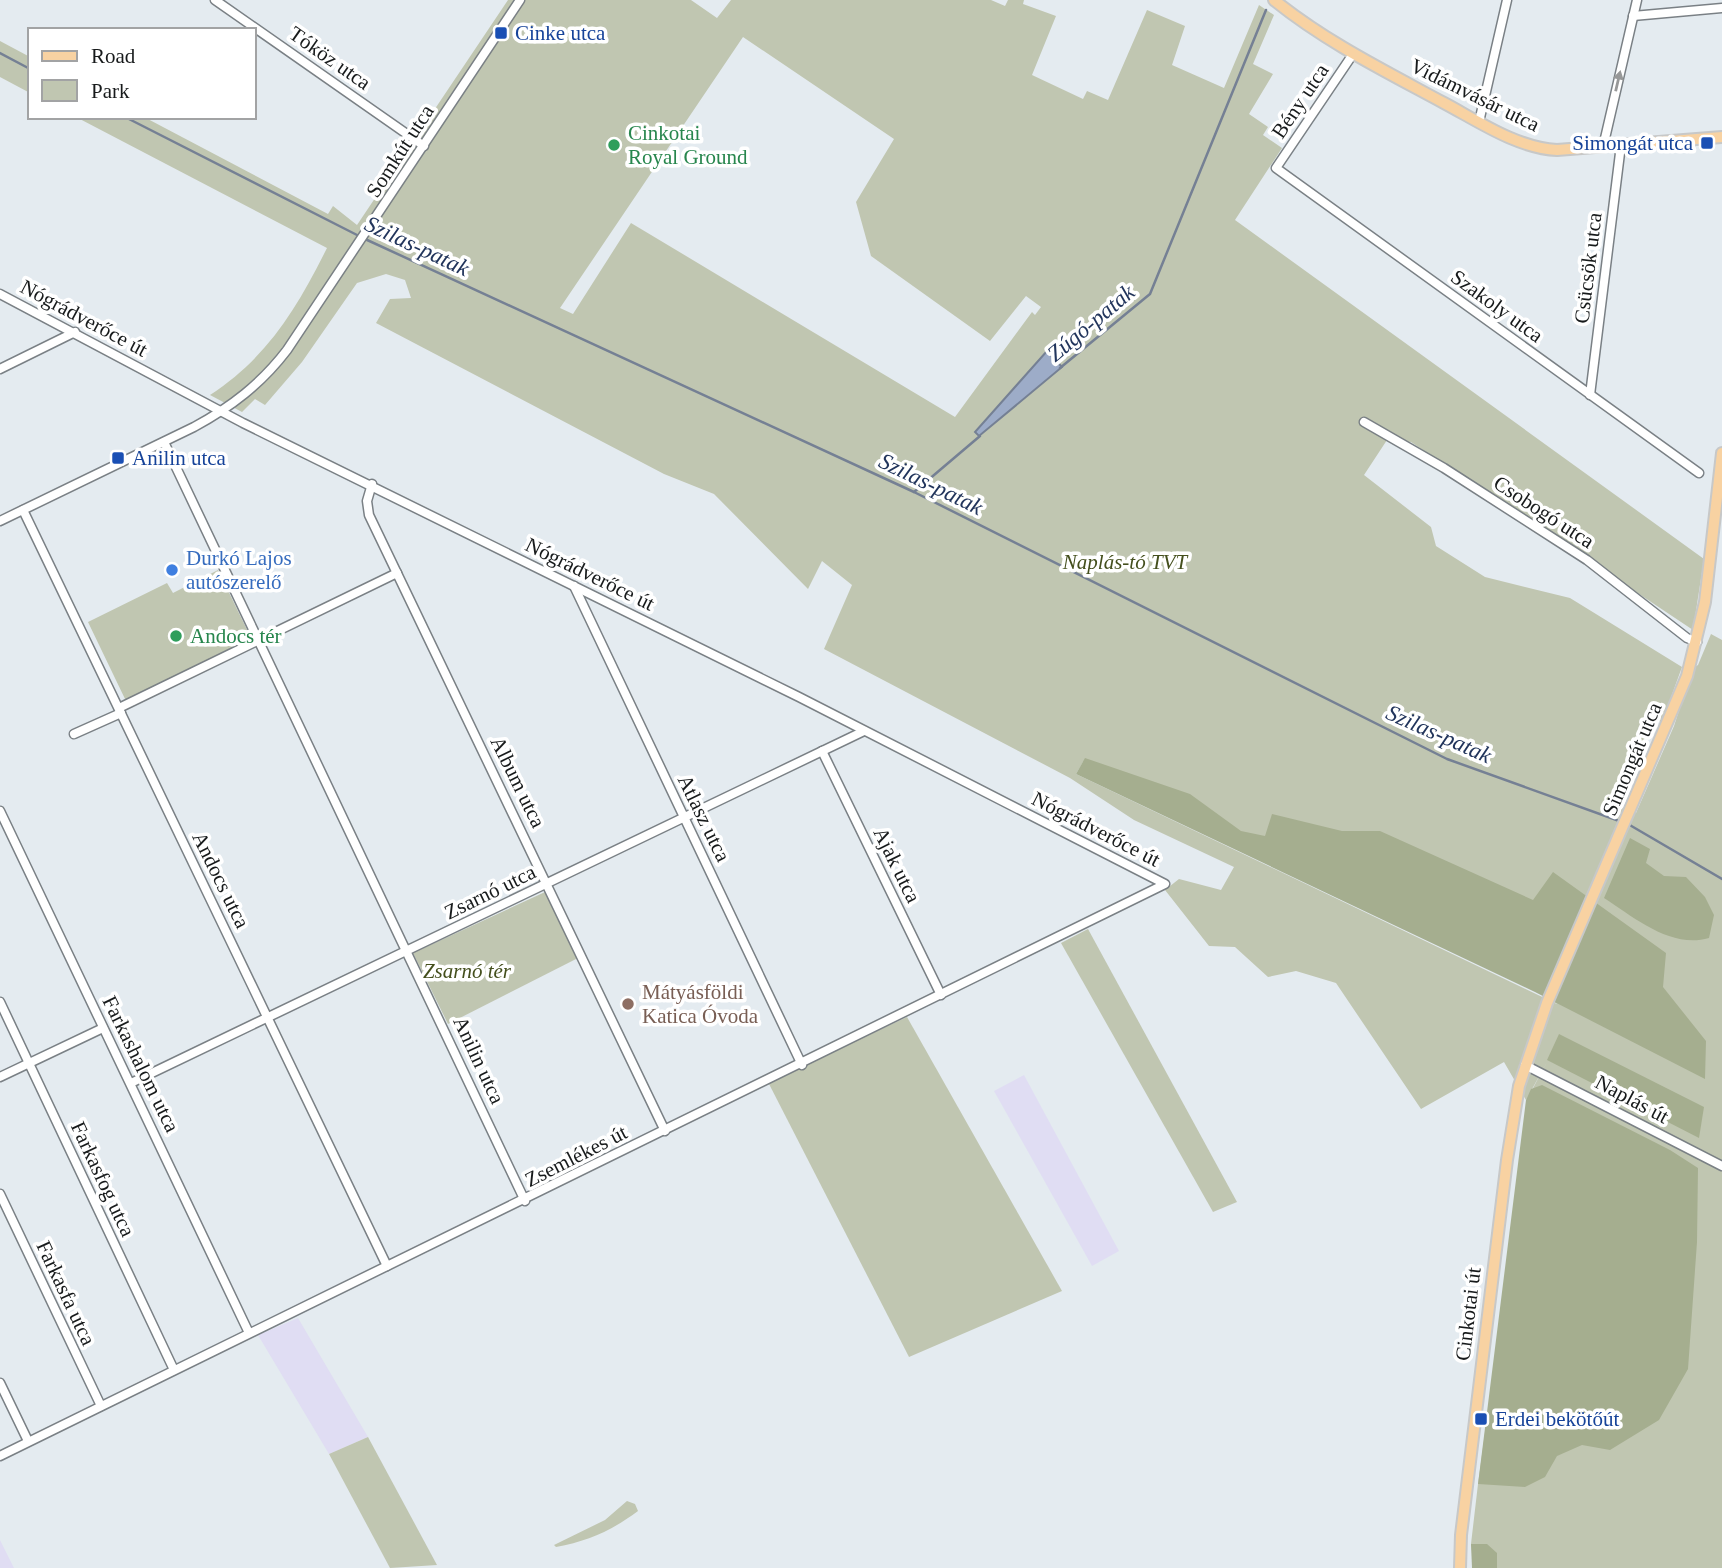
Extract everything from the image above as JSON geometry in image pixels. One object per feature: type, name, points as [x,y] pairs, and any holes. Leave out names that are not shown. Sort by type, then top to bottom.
[{"type":"main road","name":"Vidámvásár utca","points":[[1274,0],[1311,29],[1353,54],[1479,121],[1539,148],[1603,147],[1722,137]]},
{"type":"main road","name":"Simongát utca","points":[[1525,1065],[1547,1003],[1668,724],[1697,642],[1705,602],[1722,453]]},
{"type":"main road","name":"Cinkotai út","points":[[1460,1568],[1461,1535],[1507,1160],[1525,1065]]},
{"type":"street","name":"Tóköz utca","points":[[215,0],[255,28]]},
{"type":"street","name":"Somkút utca","points":[[0,521],[223,411],[272,370],[358,246],[520,0]]},
{"type":"street","points":[[1479,121],[1507,0]]},
{"type":"street","points":[[1603,147],[1637,0]]},
{"type":"street","points":[[1633,16],[1722,8]]},
{"type":"street","name":"Tóköz utca","points":[[256,29],[424,146]]},
{"type":"street","name":"Bény utca","points":[[1276,168],[1353,54]]},
{"type":"street","name":"Csücsök utca","points":[[1590,395],[1621,145]]},
{"type":"street","name":"Szakoly utca","points":[[1276,168],[1699,473]]},
{"type":"street","name":"Nógrádverőce út","points":[[0,294],[223,411],[1165,884]]},
{"type":"street","points":[[0,369],[75,332]]},
{"type":"street","name":"Csobogó utca","points":[[1364,422],[1444,468],[1587,560],[1687,638],[1697,642]]},
{"type":"street","name":"Anilin utca","points":[[164,442],[525,1200]]},
{"type":"street","name":"Album utca","points":[[372,484],[367,507],[665,1131]]},
{"type":"street","name":"Andocs utca","points":[[23,510],[387,1266]]},
{"type":"street","points":[[74,734],[397,573]]},
{"type":"street","name":"Atlasz utca","points":[[574,586],[802,1065]]},
{"type":"street","name":"Zsarnó utca","points":[[131,1083],[864,731]]},
{"type":"street","name":"Ajak utca","points":[[822,751],[941,995]]},
{"type":"street","name":"Farkashalom utca","points":[[0,811],[249,1332]]},
{"type":"street","name":"Zsemlékes út","points":[[0,1456],[249,1332],[802,1065],[1165,884]]},
{"type":"street","name":"Farkasfog utca","points":[[0,1002],[174,1370]]},
{"type":"street","points":[[0,1077],[103,1028]]},
{"type":"street","name":"Naplás út","points":[[1525,1065],[1722,1166]]},
{"type":"street","name":"Farkasfa utca","points":[[0,1194],[101,1406]]},
{"type":"street","points":[[0,1383],[28,1441]]},
{"type":"shaded area","points":[[1024,1075],[1119,1251],[1092,1266],[994,1091]]},
{"type":"shaded area","points":[[298,1318],[368,1437],[329,1454],[258,1335]]},
{"type":"shaded area","points":[[0,1540],[14,1568],[0,1568]]},
{"type":"green space","name":"Naplás-tó TVT","points":[[508,0],[691,0],[717,18],[731,0],[991,0],[1005,6],[1008,0],[1024,0],[1023,4],[1056,16],[1032,75],[1083,99],[1087,91],[1108,100],[1147,10],[1185,26],[1172,65],[1224,88],[1259,5],[1274,15],[1253,64],[1273,74],[1249,114],[1268,127],[1263,135],[1282,148],[1235,220],[1704,559],[1693,630],[1411,442],[1387,440],[1364,475],[1431,527],[1436,546],[1485,577],[1570,598],[1682,667],[1662,722],[1652,719],[1619,806],[1636,813],[1674,726],[1693,668],[1698,665],[1711,634],[1722,640],[1722,1568],[1474,1568],[1471,1544],[1478,1484],[1532,1090],[1547,1062],[1526,1100],[1504,1062],[1421,1109],[1336,983],[1296,971],[1268,977],[1235,947],[1209,946],[1165,890],[1179,879],[1221,890],[1234,867],[1134,820],[1070,778],[824,649],[852,585],[822,561],[808,589],[714,494],[664,474],[376,323],[390,299],[411,298],[405,280],[386,274],[357,283],[302,362],[265,405],[255,399],[242,412],[210,395],[248,365],[279,330],[327,248],[80,119],[148,119],[328,214],[333,206],[357,225]],"holes":[[[743,37],[894,139],[856,202],[871,256],[990,341],[1026,296],[1041,307],[1035,315],[1032,312],[955,417],[631,223],[573,314],[560,308]],[[1083,762],[1532,986],[1557,1004],[1076,774]]]},
{"type":"green space","points":[[0,41],[28,56],[28,92],[0,77]]},
{"type":"green space","points":[[218,570],[252,640],[126,701],[88,622],[167,583],[173,593]]},
{"type":"green space","points":[[1085,758],[1190,794],[1241,831],[1265,836],[1272,814],[1342,831],[1380,831],[1533,900],[1553,872],[1666,953],[1663,987],[1706,1041],[1705,1079],[1535,992],[1076,774]]},
{"type":"green space","points":[[1630,838],[1650,849],[1646,863],[1664,876],[1686,877],[1705,897],[1714,915],[1709,938],[1681,939],[1667,935],[1654,930],[1604,898]]},
{"type":"green space","name":"Zsarnó tér","points":[[545,892],[578,958],[448,1024],[413,953]]},
{"type":"green space","points":[[1088,929],[1237,1202],[1213,1212],[1061,943]]},
{"type":"green space","points":[[907,1017],[1062,1291],[909,1357],[768,1082]]},
{"type":"green space","points":[[1559,1034],[1704,1107],[1699,1138],[1547,1060]]},
{"type":"green space","points":[[1542,1085],[1670,1150],[1698,1168],[1697,1242],[1688,1369],[1659,1420],[1610,1450],[1582,1445],[1557,1456],[1545,1477],[1525,1487],[1478,1484],[1526,1100],[1531,1089]]},
{"type":"green space","points":[[368,1437],[437,1565],[390,1568],[329,1454]]},
{"type":"green space","points":[[627,1501],[635,1504],[638,1511],[618,1524],[579,1542],[556,1547],[554,1545],[605,1520]]},
{"type":"green space","points":[[1471,1544],[1487,1544],[1497,1553],[1497,1568],[1472,1568]]},
{"type":"water","points":[[1047,351],[1062,367],[979,436],[975,432]]},
{"type":"waterway","name":"Zúgó-patak","points":[[1060,368],[1150,294],[1266,10]]},
{"type":"waterway","name":"Szilas-patak","points":[[0,53],[28,68]]},
{"type":"waterway","name":"Szilas-patak","points":[[129,119],[359,236]]},
{"type":"waterway","name":"Szilas-patak","points":[[365,239],[914,492],[1447,759],[1622,822]]},
{"type":"waterway","name":"Zúgó-patak","points":[[914,492],[980,436]]},
{"type":"waterway","name":"Szilas-patak","points":[[1628,824],[1722,879]]},
{"type":"place","name":"Cinke utca","points":[[501,33]]},
{"type":"place","name":"Simongát utca","points":[[1707,143]]},
{"type":"place","name":"Cinkotai Royal Ground","points":[[614,145]]},
{"type":"place","name":"Anilin utca","points":[[118,458]]},
{"type":"place","name":"Durkó Lajos autószerelő","points":[[172,570]]},
{"type":"place","name":"Andocs tér","points":[[176,636]]},
{"type":"place","name":"Mátyásföldi Katica Óvoda","points":[[628,1004]]},
{"type":"place","name":"Erdei bekötőút","points":[[1481,1419]]}]
